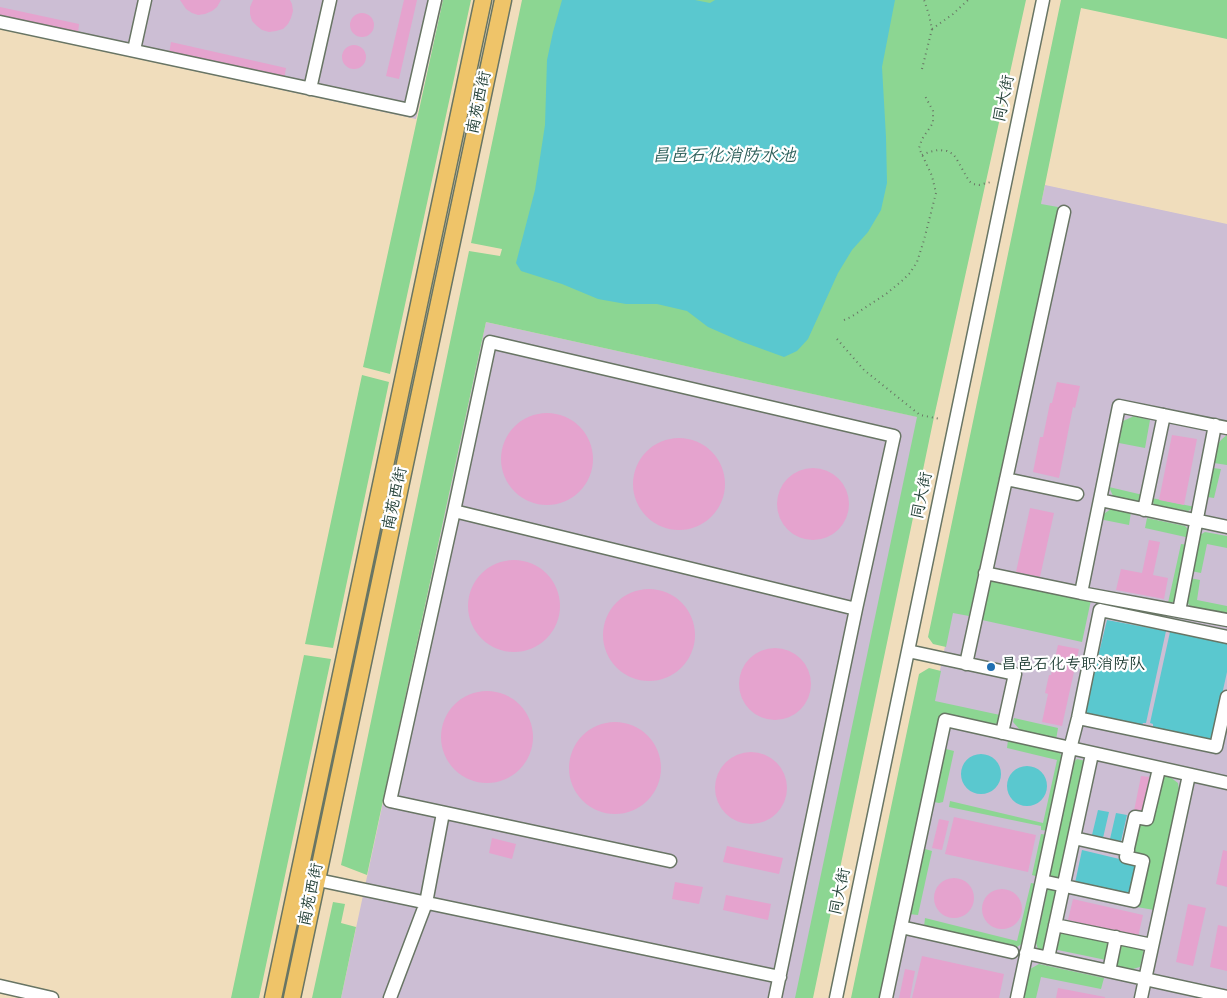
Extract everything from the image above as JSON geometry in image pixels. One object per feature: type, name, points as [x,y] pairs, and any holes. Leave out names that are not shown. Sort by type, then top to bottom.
[{"type":"main road","name":"南苑西街","points":[[273,998],[483,0]]},
{"type":"main road","name":"南苑西街","points":[[292,998],[502,0]]},
{"type":"street","points":[[134,50],[145,0]]},
{"type":"street","points":[[310,88],[330,0]]},
{"type":"street","points":[[0,22],[410,110],[435,0]]},
{"type":"street","name":"同大街","points":[[836,998],[1043,0]]},
{"type":"street","points":[[966,664],[1064,212]]},
{"type":"street","points":[[670,862],[390,802],[490,342],[894,436],[775,998]]},
{"type":"street","points":[[1081,593],[1119,406],[1221,426],[1196,520],[1179,612]]},
{"type":"street","points":[[1144,510],[1164,415]]},
{"type":"street","points":[[1006,479],[1078,494]]},
{"type":"street","points":[[1100,500],[1227,527]]},
{"type":"street","points":[[454,511],[856,609]]},
{"type":"street","points":[[985,573],[1227,620]]},
{"type":"street","points":[[1017,998],[1100,610],[1227,637]]},
{"type":"street","points":[[908,651],[1015,674],[1002,733]]},
{"type":"street","points":[[1078,718],[1216,747],[1227,697]]},
{"type":"street","points":[[886,998],[945,720],[1227,784]]},
{"type":"street","points":[[1048,958],[1092,754]]},
{"type":"street","points":[[1042,882],[1134,900],[1143,861],[1126,857],[1136,817],[1147,819],[1159,768]]},
{"type":"street","points":[[1141,998],[1189,775]]},
{"type":"street","points":[[390,998],[426,903],[443,813]]},
{"type":"street","points":[[1074,838],[1128,850]]},
{"type":"street","points":[[299,876],[780,977]]},
{"type":"street","points":[[1055,925],[1152,945]]},
{"type":"street","points":[[901,927],[1012,952]]},
{"type":"street","points":[[1109,971],[1116,937]]},
{"type":"street","points":[[1026,953],[1227,997]]},
{"type":"street","points":[[0,986],[52,998]]},
{"type":"path","points":[[922,69],[932,29],[924,0]]},
{"type":"path","points":[[932,29],[968,0]]},
{"type":"path","points":[[844,320],[886,294],[910,273],[924,240],[936,193],[932,176],[919,148],[922,139],[933,123],[932,111],[924,94]]},
{"type":"path","points":[[922,155],[938,150],[947,151],[953,154],[969,181],[973,184],[979,185],[991,182]]},
{"type":"path","points":[[837,338],[864,370],[920,415],[940,419]]},
{"type":"shaded area","points":[[0,0],[443,0],[416,119],[0,29]]},
{"type":"shaded area","points":[[1045,185],[1227,224],[1227,998],[871,998]]},
{"type":"shaded area","points":[[486,322],[918,417],[798,998],[341,998]]},
{"type":"green space","points":[[443,0],[471,0],[390,374],[363,367]]},
{"type":"green space","points":[[522,0],[1026,0],[934,417],[813,998],[795,998],[917,417],[486,322],[367,875],[341,865],[469,251],[500,256],[502,249],[471,243]]},
{"type":"green space","points":[[1061,0],[1227,0],[1227,39],[1081,8],[1041,204],[1058,207],[969,616],[953,613],[946,647],[933,644],[928,637]]},
{"type":"green space","points":[[362,375],[389,382],[333,648],[305,644]]},
{"type":"green space","points":[[1134,416],[1150,420],[1145,448],[1119,443],[1123,421]]},
{"type":"green space","points":[[1227,435],[1227,465],[1214,463],[1217,445]]},
{"type":"green space","points":[[1213,468],[1221,469],[1214,498],[1207,497]]},
{"type":"green space","points":[[1109,487],[1143,495],[1137,502],[1113,496]]},
{"type":"green space","points":[[1152,498],[1195,507],[1188,511],[1154,505]]},
{"type":"green space","points":[[1111,509],[1131,512],[1129,525],[1104,520],[1102,515]]},
{"type":"green space","points":[[1147,518],[1185,526],[1190,533],[1190,538],[1145,528]]},
{"type":"green space","points":[[1205,532],[1227,536],[1227,548],[1207,544],[1201,573],[1191,571],[1200,535]]},
{"type":"green space","points":[[1181,544],[1189,545],[1176,600],[1168,603]]},
{"type":"green space","points":[[1190,578],[1200,580],[1197,600],[1227,606],[1227,615],[1192,608],[1189,605],[1186,599]]},
{"type":"green space","points":[[991,579],[1091,600],[1082,642],[982,620]]},
{"type":"green space","points":[[304,655],[331,659],[259,998],[231,998]]},
{"type":"green space","points":[[929,668],[941,671],[935,701],[1000,715],[997,723],[993,725],[942,715],[881,998],[851,998],[919,674]]},
{"type":"green space","points":[[1014,718],[1058,728],[1056,740],[1022,732],[1013,722]]},
{"type":"green space","points":[[1008,740],[1059,752],[1063,758],[1048,831],[1041,830],[1041,826],[949,807],[950,801],[1043,823],[1057,760],[1007,748]]},
{"type":"green space","points":[[946,749],[954,751],[943,802],[939,803],[934,802]]},
{"type":"green space","points":[[1077,759],[1086,761],[1060,880],[1048,878],[1073,763]]},
{"type":"green space","points":[[1162,775],[1170,777],[1178,783],[1179,790],[1154,910],[1137,907],[1147,859],[1130,855],[1137,822],[1152,824]]},
{"type":"green space","points":[[1041,834],[1048,835],[1039,877],[1032,875]]},
{"type":"green space","points":[[925,849],[932,851],[918,915],[909,914]]},
{"type":"green space","points":[[1031,883],[1037,884],[1023,943],[1017,947],[1009,947],[924,927],[925,918],[1017,941]]},
{"type":"green space","points":[[1048,888],[1059,890],[1045,953],[1039,952],[1036,943]]},
{"type":"green space","points":[[333,902],[345,904],[341,923],[356,927],[341,998],[312,998]]},
{"type":"green space","points":[[1058,929],[1110,939],[1106,960],[1053,949]]},
{"type":"green space","points":[[1121,943],[1144,948],[1140,967],[1133,969],[1116,966]]},
{"type":"green space","points":[[1039,964],[1104,978],[1101,989],[1041,977],[1036,998],[1024,998],[1030,969]]},
{"type":"water","name":"昌邑石化消防水池","points":[[562,0],[695,0],[710,3],[715,0],[895,0],[882,67],[887,183],[881,210],[868,232],[852,250],[838,273],[808,339],[797,351],[784,357],[708,327],[687,311],[657,304],[626,304],[598,299],[562,284],[521,271],[516,263],[535,190],[545,125],[547,60]]},
{"type":"water","points":[[1107,620],[1166,631],[1146,723],[1143,723],[1142,726],[1084,714]]},
{"type":"water","points":[[1170,632],[1227,643],[1227,672],[1212,740],[1153,728],[1153,724],[1150,723]]},
{"type":"water","points":[[985,754],[992,757],[998,763],[1001,774],[1000,782],[992,791],[985,794],[977,794],[970,791],[962,782],[961,770],[964,763],[973,755]]},
{"type":"water","points":[[1031,766],[1038,769],[1044,775],[1047,786],[1046,794],[1038,803],[1031,806],[1023,806],[1016,803],[1008,794],[1007,782],[1010,775],[1019,767]]},
{"type":"water","points":[[1098,810],[1109,812],[1103,838],[1092,835]]},
{"type":"water","points":[[1116,813],[1127,815],[1121,841],[1110,839]]},
{"type":"water","points":[[1082,850],[1136,863],[1130,894],[1075,883]]},
{"type":"building","points":[[180,0],[221,0],[212,11],[198,15],[186,9]]},
{"type":"building","points":[[253,0],[290,0],[293,11],[288,24],[283,29],[276,31],[262,30],[252,21],[250,7]]},
{"type":"building","points":[[404,0],[417,0],[399,79],[386,76]]},
{"type":"building","points":[[0,7],[79,24],[78,33],[0,17]]},
{"type":"building","points":[[362,13],[371,16],[374,25],[371,34],[362,37],[353,34],[350,25],[353,16]]},
{"type":"building","points":[[171,42],[286,68],[284,79],[169,54]]},
{"type":"building","points":[[354,45],[363,48],[366,57],[363,66],[354,69],[345,66],[342,57],[345,48]]},
{"type":"building","points":[[1057,382],[1080,386],[1075,408],[1073,407],[1059,478],[1033,472],[1040,437],[1043,437],[1050,403],[1052,403]]},
{"type":"building","points":[[538,413],[556,413],[573,420],[586,433],[593,450],[593,468],[586,485],[573,498],[556,505],[538,505],[521,498],[508,485],[501,468],[501,450],[508,433],[521,420]]},
{"type":"building","points":[[1172,435],[1197,439],[1184,505],[1159,500]]},
{"type":"building","points":[[670,438],[688,438],[705,445],[718,458],[725,475],[725,493],[718,510],[705,523],[688,530],[670,530],[653,523],[640,510],[633,493],[633,475],[640,458],[653,445]]},
{"type":"building","points":[[820,468],[839,478],[847,490],[849,504],[847,518],[839,530],[827,538],[806,540],[787,530],[779,518],[777,497],[787,478],[799,470]]},
{"type":"building","points":[[1030,508],[1054,513],[1040,577],[1016,572]]},
{"type":"building","points":[[1149,540],[1160,542],[1153,575],[1168,578],[1164,599],[1116,590],[1121,569],[1142,573]]},
{"type":"building","points":[[505,560],[523,560],[540,567],[553,580],[560,597],[560,615],[553,632],[540,645],[523,652],[505,652],[488,645],[475,632],[468,615],[468,597],[475,580],[488,567]]},
{"type":"building","points":[[640,589],[658,589],[675,596],[688,609],[695,626],[695,644],[688,661],[675,674],[658,681],[640,681],[623,674],[610,661],[603,644],[603,626],[610,609],[623,596]]},
{"type":"building","points":[[1058,645],[1079,649],[1062,726],[1042,722],[1048,694],[1045,693]]},
{"type":"building","points":[[782,648],[801,658],[809,670],[811,684],[809,698],[801,710],[789,718],[768,720],[749,710],[741,698],[739,677],[749,658],[761,650]]},
{"type":"building","points":[[478,691],[496,691],[513,698],[526,711],[533,728],[533,746],[526,763],[513,776],[496,783],[478,783],[461,776],[448,763],[441,746],[441,728],[448,711],[461,698]]},
{"type":"building","points":[[606,722],[624,722],[641,729],[654,742],[661,759],[661,777],[654,794],[641,807],[624,814],[606,814],[589,807],[576,794],[569,777],[569,759],[576,742],[589,729]]},
{"type":"building","points":[[758,752],[777,762],[785,774],[787,788],[785,802],[777,814],[765,822],[744,824],[725,814],[717,802],[715,781],[725,762],[737,754]]},
{"type":"building","points":[[1141,776],[1150,777],[1143,812],[1134,811]]},
{"type":"building","points":[[954,817],[1036,835],[1028,872],[945,854]]},
{"type":"building","points":[[939,819],[949,821],[942,850],[932,848]]},
{"type":"building","points":[[492,838],[516,844],[512,859],[489,853]]},
{"type":"building","points":[[727,846],[783,858],[779,874],[723,862]]},
{"type":"building","points":[[1223,850],[1227,851],[1227,887],[1216,884]]},
{"type":"building","points":[[958,878],[965,881],[971,887],[974,898],[973,906],[965,915],[958,918],[950,918],[943,915],[935,906],[934,894],[937,887],[946,879]]},
{"type":"building","points":[[675,882],[703,887],[699,904],[672,899]]},
{"type":"building","points":[[1006,889],[1013,892],[1019,898],[1022,909],[1021,917],[1013,926],[1006,929],[998,929],[991,926],[983,917],[982,905],[985,898],[994,890]]},
{"type":"building","points":[[726,895],[771,904],[768,920],[723,910]]},
{"type":"building","points":[[1073,899],[1143,915],[1138,937],[1068,920]]},
{"type":"building","points":[[1188,904],[1206,908],[1193,966],[1176,962]]},
{"type":"building","points":[[1218,925],[1227,927],[1227,971],[1210,967]]},
{"type":"building","points":[[922,956],[1004,974],[999,998],[912,998]]},
{"type":"building","points":[[905,969],[915,971],[910,998],[899,998]]},
{"type":"building","points":[[1058,988],[1105,997],[1105,998],[1056,998]]},
{"type":"place","name":"昌邑石化专职消防队","points":[[991,667]]}]
